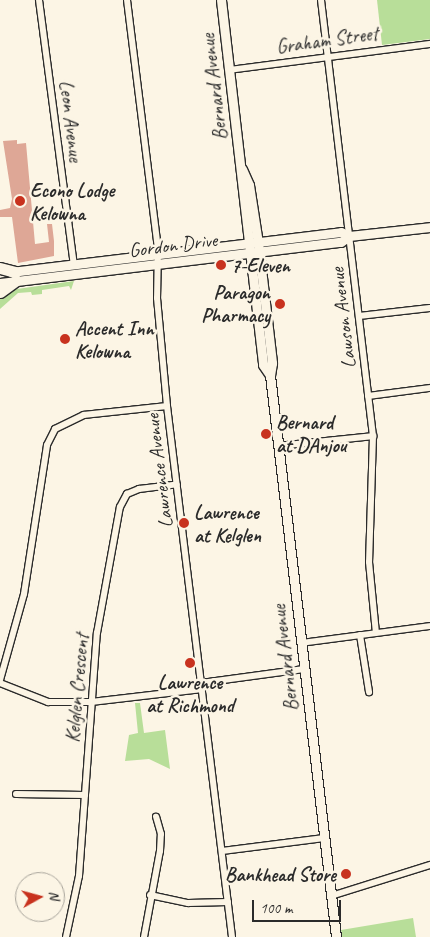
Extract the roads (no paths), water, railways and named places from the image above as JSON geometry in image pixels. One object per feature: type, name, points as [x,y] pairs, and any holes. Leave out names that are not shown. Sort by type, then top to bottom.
[{"type":"highway","points":[[0,268],[15,276],[0,292]]},
{"type":"street","name":"Leon Avenue","points":[[39,0],[75,275]]},
{"type":"street","name":"Lawrence Avenue","points":[[127,0],[158,254],[167,406],[232,937]]},
{"type":"street","name":"Bernard Avenue","points":[[221,0],[254,248],[263,365],[270,375],[336,937]]},
{"type":"street","name":"Lawson Avenue","points":[[321,0],[373,436],[368,562],[376,633]]},
{"type":"street","name":"Graham Street","points":[[230,70],[430,44]]},
{"type":"street","name":"Gordon Drive","points":[[0,274],[15,276],[75,275],[158,264],[341,232],[349,236],[430,227]]},
{"type":"street","name":"Gordon Drive","points":[[0,283],[15,276],[74,264],[158,254],[254,248]]},
{"type":"street","points":[[359,316],[430,308]]},
{"type":"street","points":[[368,396],[430,388]]},
{"type":"street","points":[[167,406],[84,415],[55,429],[47,445],[24,594],[0,682],[48,702],[91,702],[304,669]]},
{"type":"street","points":[[278,446],[373,436]]},
{"type":"street","name":"Kelglen Crescent","points":[[66,937],[79,876],[97,634],[120,507],[127,494],[139,489],[177,484]]},
{"type":"street","points":[[301,644],[430,626]]},
{"type":"street","points":[[360,635],[369,692]]},
{"type":"street","points":[[16,794],[85,795]]},
{"type":"street","points":[[144,937],[150,895],[161,843],[156,817]]},
{"type":"street","points":[[222,851],[324,838]]},
{"type":"street","points":[[331,896],[430,865]]},
{"type":"street","points":[[150,895],[188,903],[228,902]]},
{"type":"place","name":"Econo Lodge Kelowna","points":[[20,201]]},
{"type":"place","name":"7-Eleven","points":[[221,265]]},
{"type":"place","name":"Paragon Pharmacy","points":[[280,304]]},
{"type":"place","name":"Accent Inn Kelowna","points":[[65,339]]},
{"type":"place","name":"Bernard at DAnjou","points":[[266,434]]},
{"type":"place","name":"Lawrence at Kelglen","points":[[184,523]]},
{"type":"place","name":"Lawrence at Richmond","points":[[190,663]]},
{"type":"place","name":"Bankhead Store","points":[[346,874]]}]
